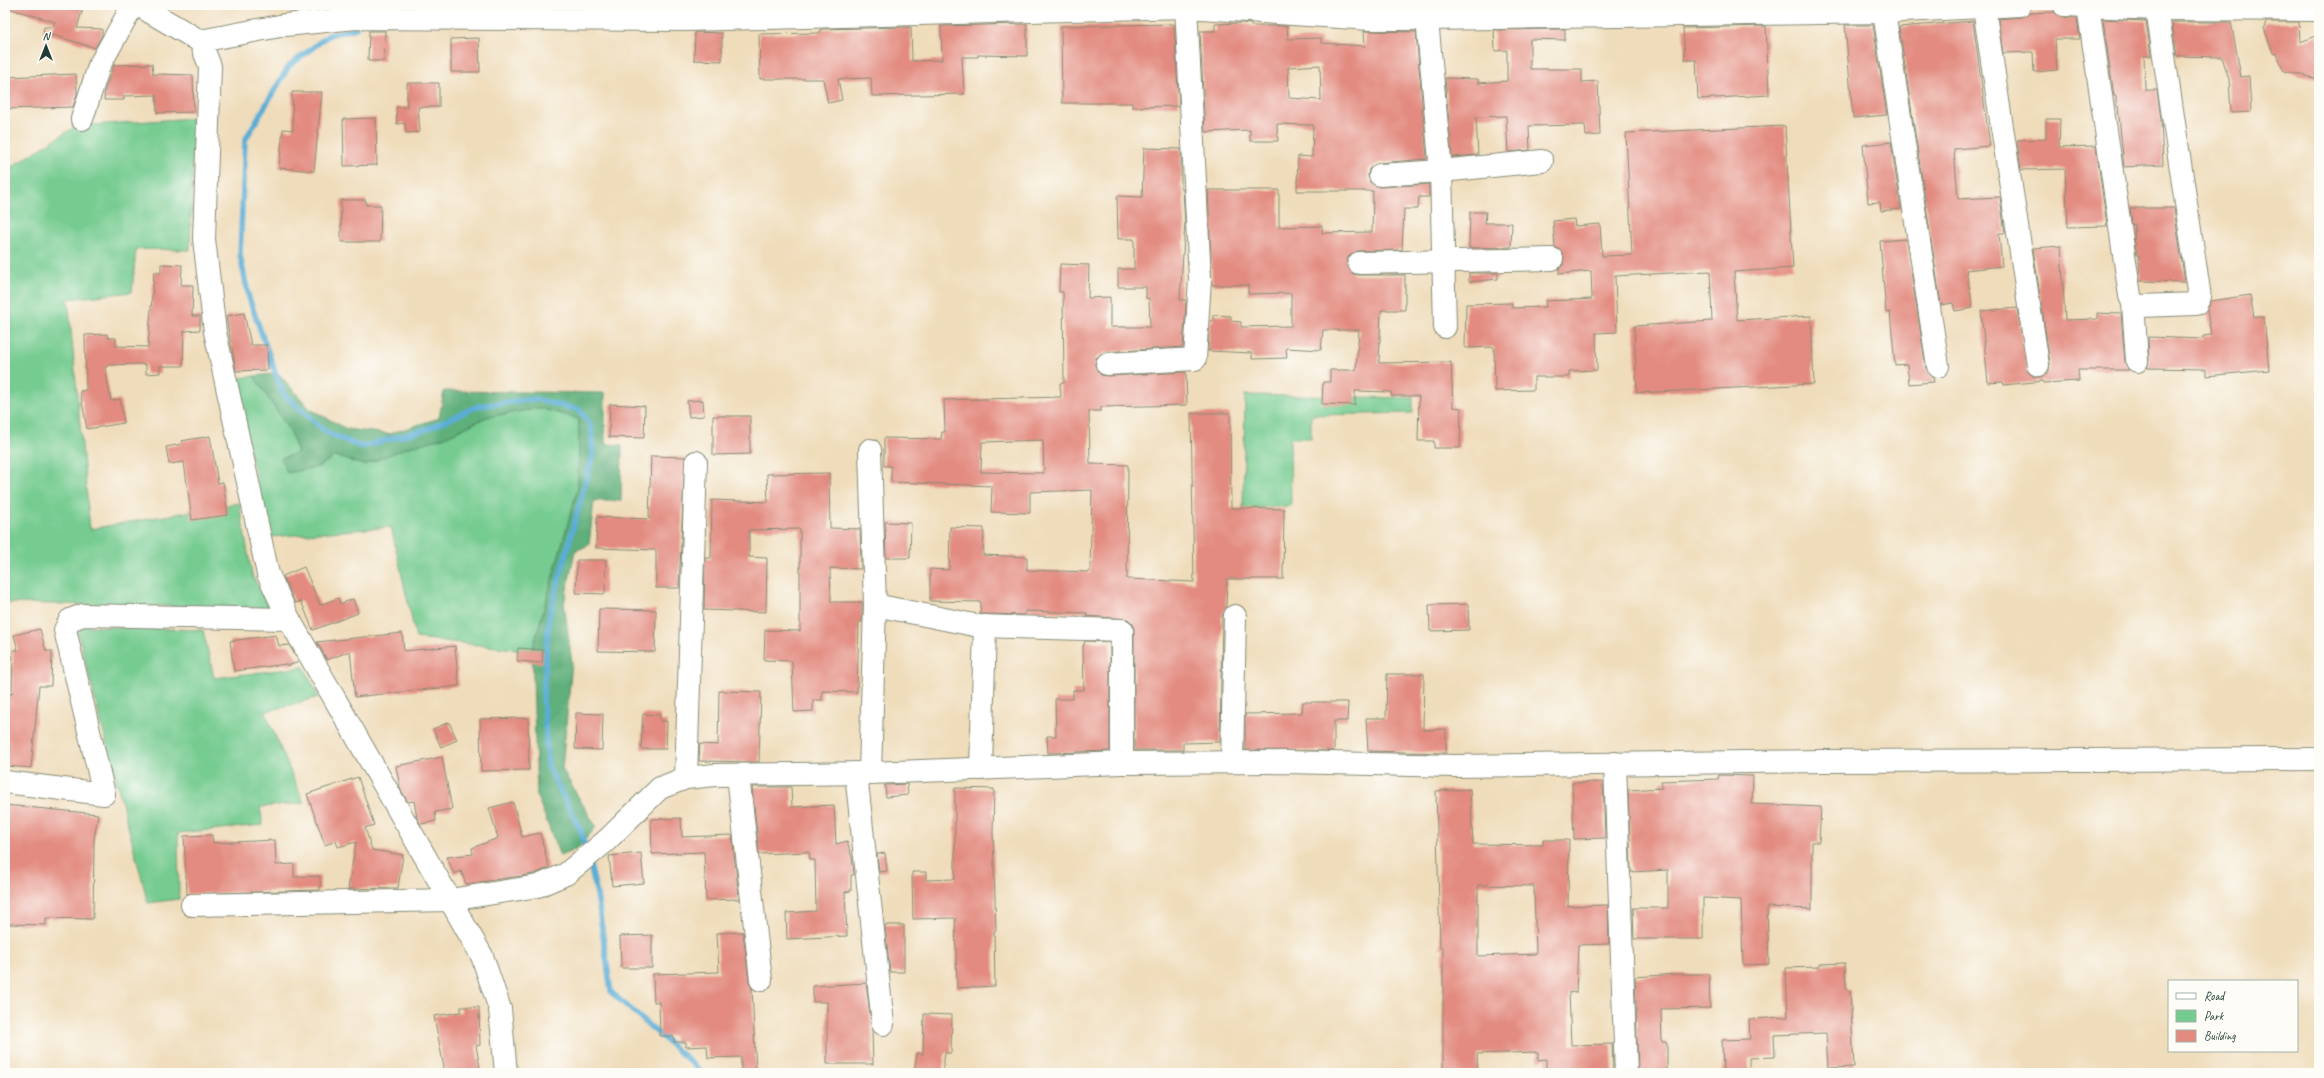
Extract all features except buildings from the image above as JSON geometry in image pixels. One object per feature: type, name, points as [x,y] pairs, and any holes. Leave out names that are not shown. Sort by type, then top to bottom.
[{"type":"street","points":[[82,119],[99,66],[133,5]]},
{"type":"street","points":[[138,5],[200,41],[210,66],[204,239],[215,332],[268,574],[289,619],[482,956],[500,1009],[506,1073]]},
{"type":"street","points":[[498,20],[512,5]]},
{"type":"street","points":[[200,41],[286,25],[356,18],[426,17],[498,20],[684,20],[1186,6],[1369,12],[1427,19],[1791,9],[1884,12],[2020,5]]},
{"type":"street","points":[[2064,5],[2157,9],[2319,10]]},
{"type":"street","points":[[1107,364],[1194,359],[1200,279],[1186,6]]},
{"type":"street","points":[[2088,6],[2130,296],[2133,303],[2137,361]]},
{"type":"street","points":[[1984,8],[2038,365]]},
{"type":"street","points":[[2133,303],[2140,306],[2196,304],[2200,297],[2157,9]]},
{"type":"street","points":[[1884,12],[1938,366]]},
{"type":"street","points":[[1427,19],[1440,172],[1445,327]]},
{"type":"street","points":[[1380,175],[1440,172],[1542,161]]},
{"type":"street","points":[[1359,263],[1444,262],[1552,258]]},
{"type":"street","points":[[870,450],[874,605],[863,773],[883,1024]]},
{"type":"street","points":[[686,778],[696,462]]},
{"type":"street","points":[[874,605],[985,626],[1122,630],[1122,763]]},
{"type":"street","points":[[5,782],[104,794],[65,630],[70,620],[83,615],[289,619]]},
{"type":"street","points":[[1232,762],[1235,616]]},
{"type":"street","points":[[981,769],[985,626]]},
{"type":"street","points":[[192,905],[450,900],[538,886],[566,874],[606,841],[660,788],[686,778],[738,775],[863,773],[1122,763],[1232,762],[1454,766],[1615,763],[2319,759]]},
{"type":"street","points":[[1615,763],[1626,1073]]},
{"type":"street","points":[[738,775],[761,980]]},
{"type":"green space","points":[[194,118],[190,250],[136,249],[132,292],[68,299],[90,529],[239,503],[252,575],[269,608],[5,603],[5,171],[76,126]]},
{"type":"green space","points":[[278,373],[310,409],[347,429],[389,434],[439,418],[444,391],[605,393],[605,444],[622,445],[621,501],[594,501],[589,545],[575,551],[564,604],[572,662],[562,769],[596,827],[577,849],[560,856],[537,796],[532,651],[578,488],[579,419],[540,408],[487,417],[445,437],[406,448],[364,465],[335,456],[318,467],[287,473],[281,458],[298,453],[291,433],[254,376]]},
{"type":"green space","points":[[254,376],[291,433],[298,453],[318,467],[335,456],[364,465],[406,448],[445,437],[487,417],[540,408],[579,419],[578,488],[532,651],[416,638],[391,527],[270,537],[233,379]]},
{"type":"green space","points":[[1245,395],[1413,398],[1413,413],[1311,415],[1311,438],[1290,438],[1291,506],[1243,508]]},
{"type":"green space","points":[[76,626],[203,630],[214,678],[304,667],[319,697],[265,712],[304,803],[260,807],[263,825],[178,833],[179,899],[148,903]]},
{"type":"waterway","points":[[422,9],[438,5]]},
{"type":"waterway","points":[[356,28],[329,35],[289,66],[245,140],[240,255],[249,298],[283,394],[326,432],[361,447],[427,429],[478,406],[535,399],[580,410],[591,426],[593,454],[549,617],[543,696],[548,767],[581,831],[586,851]]},
{"type":"waterway","points":[[589,861],[597,894],[611,992],[703,1073]]}]
